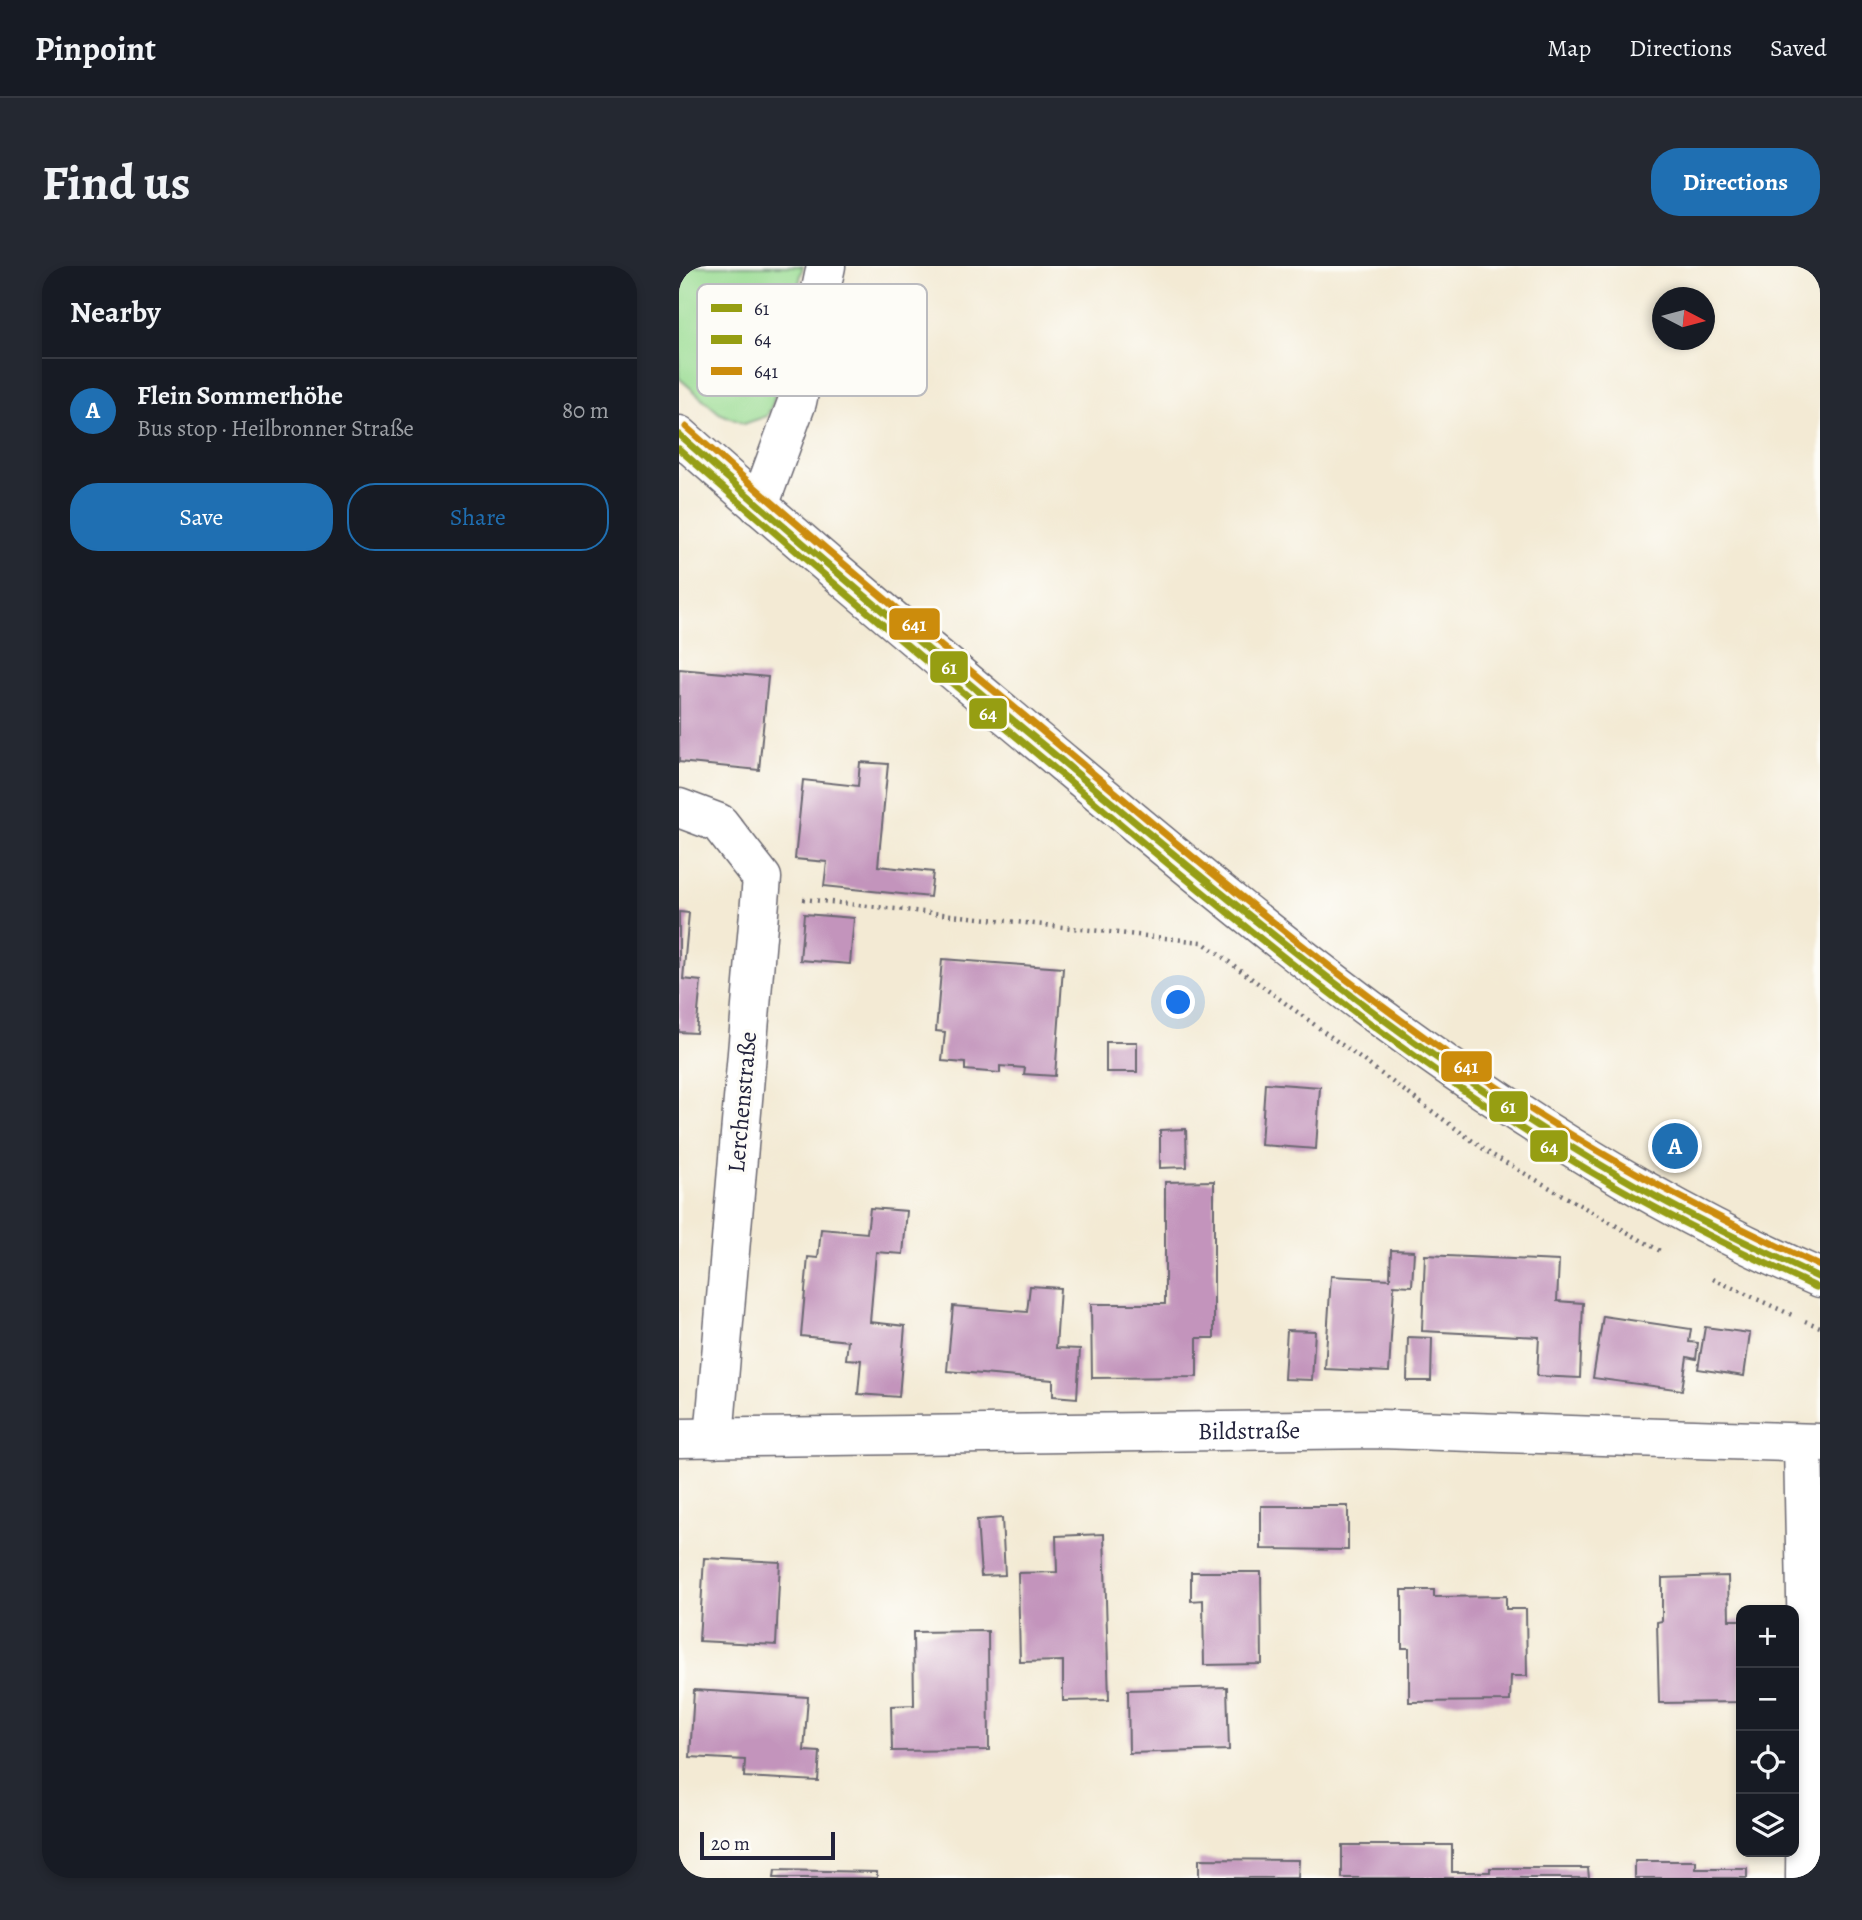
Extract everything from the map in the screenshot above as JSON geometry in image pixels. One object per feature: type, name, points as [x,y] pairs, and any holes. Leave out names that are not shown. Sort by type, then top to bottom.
[{"type":"street","points":[[822,284],[826,266]]},
{"type":"street","points":[[759,506],[798,396]]},
{"type":"street","points":[[679,435],[759,506],[1247,917],[1457,1071],[1627,1182],[1778,1261],[1820,1278]]},
{"type":"street","name":"Lerchenstraße","points":[[679,808],[719,823],[762,878],[697,1438]]},
{"type":"street","name":"Bildstraße","points":[[697,1438],[1380,1429],[1812,1444]]},
{"type":"street","points":[[1805,1878],[1812,1444]]},
{"type":"path","points":[[760,895],[1202,942],[1489,1153],[1607,1223],[1665,1253]]},
{"type":"path","points":[[1711,1278],[1758,1302],[1820,1327]]},
{"type":"green space","points":[[679,266],[803,266],[799,284],[697,284],[697,394],[679,378]]},
{"type":"green space","points":[[700,396],[775,396],[767,416],[744,424],[719,413]]},
{"type":"building","points":[[679,669],[768,677],[759,770],[679,762]]},
{"type":"building","points":[[860,762],[888,764],[878,866],[933,872],[930,897],[824,886],[827,862],[795,859],[803,780],[858,786]]},
{"type":"building","points":[[679,912],[689,913],[683,979],[701,981],[696,1033],[679,1032]]},
{"type":"building","points":[[804,914],[854,918],[850,964],[800,960]]},
{"type":"building","points":[[942,959],[1063,968],[1055,1076],[1024,1074],[1025,1068],[1000,1066],[1000,1073],[965,1070],[965,1063],[942,1061],[945,1032],[936,1031]]},
{"type":"building","points":[[1106,1042],[1137,1042],[1137,1072],[1106,1072]]},
{"type":"building","points":[[1265,1083],[1320,1087],[1316,1149],[1261,1145]]},
{"type":"building","points":[[1186,1129],[1187,1167],[1160,1168],[1160,1130]]},
{"type":"building","points":[[1214,1181],[1214,1338],[1197,1338],[1197,1377],[1092,1378],[1091,1304],[1165,1304],[1165,1182]]},
{"type":"building","points":[[870,1208],[907,1211],[903,1254],[876,1252],[870,1322],[905,1326],[899,1397],[858,1394],[861,1360],[846,1359],[848,1341],[801,1336],[808,1257],[818,1258],[821,1229],[867,1233]]},
{"type":"building","points":[[1391,1250],[1414,1251],[1412,1286],[1394,1285],[1389,1372],[1325,1369],[1331,1276],[1390,1279]]},
{"type":"building","points":[[1425,1255],[1559,1261],[1557,1301],[1583,1303],[1580,1378],[1537,1376],[1539,1337],[1422,1331]]},
{"type":"building","points":[[1030,1286],[1060,1288],[1056,1348],[1080,1349],[1077,1398],[1053,1396],[1053,1380],[947,1371],[953,1306],[1027,1312]]},
{"type":"building","points":[[1603,1316],[1691,1329],[1689,1342],[1698,1343],[1696,1359],[1687,1357],[1682,1390],[1593,1378]]},
{"type":"building","points":[[1705,1327],[1750,1333],[1744,1376],[1698,1369]]},
{"type":"building","points":[[1287,1330],[1315,1331],[1312,1380],[1284,1379]]},
{"type":"building","points":[[1408,1337],[1432,1338],[1431,1381],[1407,1381]]},
{"type":"building","points":[[1261,1506],[1348,1506],[1348,1550],[1261,1549]]},
{"type":"building","points":[[1002,1518],[1005,1575],[981,1576],[977,1520]]},
{"type":"building","points":[[1104,1534],[1109,1700],[1063,1701],[1063,1661],[1020,1662],[1018,1573],[1057,1572],[1056,1536]]},
{"type":"building","points":[[704,1558],[780,1562],[776,1645],[699,1641]]},
{"type":"building","points":[[1191,1572],[1261,1572],[1262,1664],[1204,1665],[1203,1600],[1191,1601]]},
{"type":"building","points":[[1728,1576],[1729,1620],[1736,1620],[1736,1702],[1659,1703],[1657,1622],[1662,1621],[1662,1578]]},
{"type":"building","points":[[1402,1590],[1434,1590],[1434,1597],[1506,1596],[1506,1609],[1526,1609],[1527,1676],[1511,1676],[1510,1701],[1409,1702],[1409,1648],[1402,1648]]},
{"type":"building","points":[[988,1631],[989,1750],[892,1751],[891,1706],[914,1705],[913,1632]]},
{"type":"building","points":[[1227,1687],[1229,1750],[1129,1753],[1128,1690]]},
{"type":"building","points":[[694,1690],[808,1697],[804,1751],[820,1752],[818,1781],[744,1777],[745,1760],[690,1757]]},
{"type":"building","points":[[1342,1845],[1452,1845],[1452,1872],[1490,1872],[1490,1868],[1588,1868],[1589,1878],[1342,1878]]},
{"type":"building","points":[[1199,1859],[1299,1860],[1298,1878],[1199,1878]]},
{"type":"building","points":[[1635,1861],[1696,1861],[1696,1869],[1747,1869],[1747,1878],[1635,1878]]},
{"type":"building","points":[[775,1870],[877,1872],[877,1878],[774,1878]]},
{"type":"transit line","name":"641","points":[[686,427],[874,590],[1199,862],[1335,971],[1405,1023],[1549,1121],[1624,1166],[1672,1193],[1820,1266]]},
{"type":"transit line","name":"61","points":[[679,435],[1189,867],[1397,1029],[1468,1080],[1616,1174],[1691,1215],[1820,1278]]},
{"type":"transit line","name":"64","points":[[679,449],[862,608],[1183,876],[1392,1039],[1537,1139],[1612,1184],[1713,1238],[1816,1287]]},
{"type":"place","name":"Flein Sommerhöhe","points":[[1675,1146]]}]
